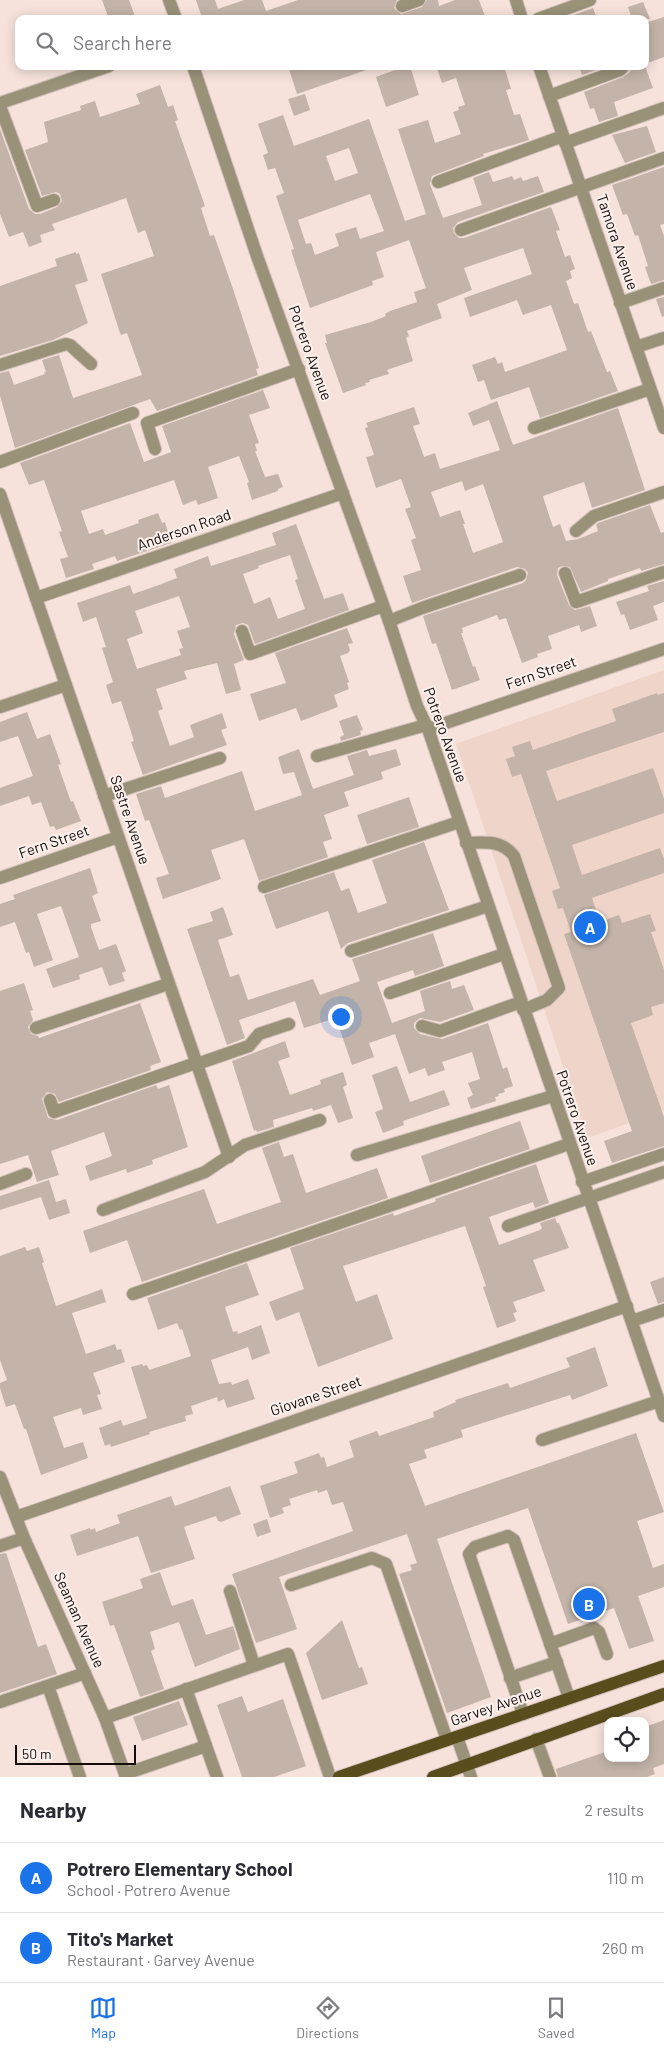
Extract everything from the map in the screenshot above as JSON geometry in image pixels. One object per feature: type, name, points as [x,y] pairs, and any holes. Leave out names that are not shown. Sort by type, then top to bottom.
[{"type":"main road","name":"Garvey Avenue","points":[[338,1777],[664,1666]]},
{"type":"main road","points":[[433,1777],[664,1694]]},
{"type":"street","points":[[169,0],[175,15]]},
{"type":"street","points":[[402,6],[419,0]]},
{"type":"street","points":[[516,0],[521,15]]},
{"type":"street","points":[[549,15],[590,0]]},
{"type":"street","points":[[54,200],[37,206],[0,104],[98,70]]},
{"type":"street","name":"Potrero Avenue","points":[[194,70],[257,256],[384,606],[417,706],[427,727],[587,1198],[659,1393],[664,1416]]},
{"type":"street","name":"Tamora Avenue","points":[[540,70],[664,428]]},
{"type":"street","points":[[549,96],[620,70]]},
{"type":"street","points":[[438,182],[664,108]]},
{"type":"street","points":[[461,230],[664,158]]},
{"type":"street","points":[[620,303],[664,288]]},
{"type":"street","points":[[636,347],[664,338]]},
{"type":"street","points":[[0,365],[66,344],[70,345],[91,364]]},
{"type":"street","points":[[156,449],[147,423],[299,369]]},
{"type":"street","points":[[534,428],[650,389]]},
{"type":"street","points":[[0,462],[133,413]]},
{"type":"street","points":[[576,531],[594,516],[664,492]]},
{"type":"street","name":"Anderson Road","points":[[36,598],[343,493]]},
{"type":"street","name":"Sastre Avenue","points":[[0,494],[2,508],[66,684],[228,1157]]},
{"type":"street","points":[[565,573],[576,602],[664,572]]},
{"type":"street","points":[[389,621],[520,575]]},
{"type":"street","points":[[242,631],[250,654],[384,606]]},
{"type":"street","name":"Fern Street","points":[[316,756],[427,727],[664,649]]},
{"type":"street","points":[[0,708],[66,684]]},
{"type":"street","points":[[104,796],[220,758]]},
{"type":"street","points":[[264,887],[459,822]]},
{"type":"street","name":"Fern Street","points":[[0,878],[118,837]]},
{"type":"street","points":[[422,1026],[440,1031],[547,1000],[559,988],[514,856],[508,848],[493,842],[466,843]]},
{"type":"street","points":[[351,951],[488,906]]},
{"type":"street","points":[[390,993],[504,954]]},
{"type":"street","points":[[36,1028],[168,984]]},
{"type":"street","points":[[50,1100],[54,1112],[250,1046],[259,1034],[289,1024]]},
{"type":"street","points":[[356,1155],[553,1096]]},
{"type":"street","points":[[103,1210],[205,1172],[245,1145],[320,1120]]},
{"type":"street","points":[[133,1294],[569,1144]]},
{"type":"street","points":[[582,1182],[664,1154]]},
{"type":"street","points":[[508,1226],[664,1172]]},
{"type":"street","points":[[0,1184],[26,1174]]},
{"type":"street","name":"Giovane Street","points":[[16,1517],[626,1306]]},
{"type":"street","points":[[632,1321],[664,1310]]},
{"type":"street","points":[[542,1440],[659,1393]]},
{"type":"street","name":"Seaman Avenue","points":[[0,1477],[24,1538],[105,1718],[125,1776]]},
{"type":"street","points":[[523,1714],[469,1554],[474,1547],[508,1536],[514,1540],[569,1698]]},
{"type":"street","points":[[0,1546],[24,1538]]},
{"type":"street","points":[[291,1585],[372,1558],[386,1564],[452,1739],[467,1764],[472,1777]]},
{"type":"street","points":[[230,1591],[254,1665]]},
{"type":"street","points":[[550,1644],[594,1628],[599,1632],[607,1654]]},
{"type":"street","points":[[105,1718],[288,1654],[330,1777]]},
{"type":"street","points":[[510,1678],[557,1662]]},
{"type":"street","points":[[0,1702],[85,1673]]},
{"type":"street","points":[[48,1686],[80,1777]]},
{"type":"street","points":[[186,1689],[217,1777]]},
{"type":"street","points":[[536,1739],[550,1777]]},
{"type":"street","points":[[125,1776],[206,1746]]},
{"type":"shaded area","points":[[664,670],[664,1111],[587,1138],[456,744]]},
{"type":"building","points":[[102,0],[129,0],[135,15],[108,15]]},
{"type":"building","points":[[196,0],[215,0],[218,9],[244,0],[262,0],[266,11],[298,0],[397,0],[394,8],[401,14],[422,7],[427,0],[438,0],[439,6],[455,0],[479,0],[485,15],[201,15]]},
{"type":"building","points":[[643,2],[648,15],[631,15],[628,7]]},
{"type":"building","points":[[593,8],[596,15],[573,15]]},
{"type":"building","points":[[664,17],[664,57],[649,63],[649,22]]},
{"type":"building","points":[[289,70],[366,70],[297,94]]},
{"type":"building","points":[[395,70],[411,70],[419,95],[386,107],[376,77]]},
{"type":"building","points":[[437,70],[505,70],[511,89],[506,90],[514,115],[520,114],[529,140],[483,154],[484,156],[432,176],[430,184],[443,218],[482,205],[473,178],[489,172],[493,182],[512,176],[514,180],[521,177],[523,181],[538,176],[544,192],[458,222],[453,228],[454,233],[459,238],[464,238],[551,207],[560,230],[556,231],[565,257],[570,255],[575,269],[570,271],[572,278],[566,281],[574,304],[578,303],[588,332],[591,331],[607,372],[610,371],[618,391],[540,418],[529,387],[491,400],[484,380],[478,382],[472,365],[495,357],[498,364],[502,362],[505,372],[567,350],[551,305],[523,315],[517,300],[470,317],[464,298],[532,274],[523,248],[464,268],[472,290],[437,304],[442,318],[407,331],[409,336],[406,338],[413,361],[387,370],[389,374],[369,380],[370,382],[365,383],[366,385],[343,393],[325,343],[327,343],[325,335],[371,322],[386,316],[385,314],[390,311],[417,302],[414,292],[426,288],[409,240],[376,252],[384,277],[372,281],[373,285],[310,308],[291,250],[294,249],[276,196],[284,193],[275,168],[268,170],[263,155],[268,153],[258,124],[283,115],[294,146],[369,119],[405,221],[426,214],[398,129],[428,120],[435,143],[461,134],[453,112],[459,110],[458,107],[465,105],[456,78],[442,83]],"holes":[[[349,148],[358,173],[335,181],[326,156]],[[370,194],[384,231],[360,239],[356,227],[335,234],[339,246],[315,255],[311,243],[306,244],[298,220]]]},
{"type":"building","points":[[580,70],[596,70],[582,75]]},
{"type":"building","points":[[631,70],[646,70],[653,88],[614,102],[618,116],[599,122],[594,108],[590,109],[584,92],[623,77]]},
{"type":"building","points":[[160,85],[168,107],[173,105],[178,120],[175,121],[205,206],[201,208],[210,236],[214,235],[232,286],[259,368],[256,369],[258,375],[157,411],[150,399],[15,448],[0,396],[0,373],[9,371],[14,385],[45,374],[42,360],[59,355],[73,398],[142,375],[127,333],[121,335],[120,333],[101,274],[154,256],[145,230],[138,233],[126,198],[52,224],[55,230],[40,235],[42,242],[29,247],[23,232],[9,237],[0,214],[0,129],[29,209],[35,214],[40,214],[57,207],[62,201],[60,194],[56,192],[42,196],[25,150],[48,142],[44,122],[81,110],[80,106],[95,101],[100,117],[140,104],[136,94]]},
{"type":"building","points":[[305,94],[310,110],[294,116],[288,99]]},
{"type":"building","points":[[647,126],[656,152],[625,163],[612,135]]},
{"type":"building","points":[[664,167],[664,224],[660,225],[664,236],[664,280],[651,284],[645,267],[648,266],[638,235],[635,236],[627,214],[623,215],[612,185]]},
{"type":"building","points":[[76,252],[76,254],[79,253],[88,281],[75,285],[88,323],[53,340],[0,356],[0,286],[57,266],[55,259]]},
{"type":"building","points":[[664,297],[664,316],[662,317],[656,299]]},
{"type":"building","points":[[263,390],[270,408],[249,415],[259,443],[255,444],[257,451],[255,451],[265,477],[278,474],[283,487],[278,489],[278,491],[252,500],[247,483],[249,482],[239,456],[208,467],[218,498],[198,505],[196,500],[183,505],[174,480],[81,511],[89,534],[103,529],[105,535],[139,523],[138,520],[158,513],[162,523],[165,522],[171,543],[117,561],[115,556],[92,564],[94,569],[66,578],[60,559],[68,557],[59,532],[62,531],[44,480],[29,485],[20,463],[130,423],[144,462],[171,452],[162,426]]},
{"type":"building","points":[[497,401],[513,445],[618,408],[645,490],[592,508],[584,482],[543,496],[544,500],[553,527],[560,524],[566,541],[578,539],[598,531],[596,525],[598,523],[650,505],[661,533],[664,532],[664,564],[641,571],[640,568],[608,579],[608,581],[581,592],[570,567],[562,566],[558,568],[557,575],[569,605],[575,610],[590,606],[597,626],[581,632],[579,625],[548,636],[552,649],[537,654],[538,657],[522,663],[506,618],[499,620],[497,615],[462,628],[463,633],[461,633],[473,667],[475,666],[480,680],[452,690],[436,643],[432,644],[423,616],[523,583],[528,573],[525,569],[517,567],[412,603],[403,576],[421,570],[411,540],[416,538],[405,509],[411,507],[401,479],[376,488],[366,457],[374,455],[365,428],[368,427],[366,423],[414,407],[420,424],[413,426],[424,457],[435,453],[440,469],[500,450],[489,420],[473,426],[468,413]],"holes":[[[462,481],[465,491],[483,484],[503,542],[473,553],[460,510],[440,517],[431,492]]]},
{"type":"building","points":[[296,524],[324,599],[343,593],[349,610],[255,644],[248,625],[243,623],[236,625],[234,634],[244,660],[234,664],[241,690],[226,694],[217,663],[184,671],[187,679],[156,689],[163,709],[158,711],[170,746],[194,737],[190,725],[222,713],[227,728],[221,730],[227,745],[143,775],[131,742],[134,741],[121,701],[112,704],[106,685],[113,682],[102,648],[106,647],[96,617],[83,622],[77,603],[130,585],[133,594],[159,585],[177,578],[174,569],[208,556],[211,566],[276,545],[272,533]],"holes":[[[290,555],[298,579],[295,580],[305,609],[278,619],[270,597],[254,604],[243,574],[259,568],[258,566]],[[179,596],[190,627],[177,631],[183,648],[179,649],[181,655],[137,669],[127,639],[143,633],[135,611]]]},
{"type":"building","points":[[664,581],[664,602],[653,606],[658,620],[630,630],[624,614],[621,615],[616,602],[649,591],[647,586]]},
{"type":"building","points":[[347,628],[353,643],[348,644],[350,650],[348,653],[340,656],[349,682],[347,683],[349,689],[334,695],[338,707],[301,721],[296,708],[259,721],[250,694],[286,683],[275,653]]},
{"type":"building","points":[[657,693],[658,695],[664,693],[664,732],[546,771],[557,801],[653,768],[664,799],[664,813],[572,845],[582,875],[660,848],[664,859],[664,873],[592,898],[600,922],[619,915],[622,923],[650,914],[656,931],[651,932],[664,970],[664,1003],[651,1007],[653,1015],[631,1023],[664,1117],[664,1146],[612,1163],[604,1141],[632,1131],[564,934],[571,932],[563,908],[558,909],[552,891],[560,888],[521,774],[512,777],[506,759],[515,756],[512,747],[530,741],[533,750],[616,721],[612,709]]},
{"type":"building","points":[[27,712],[37,739],[50,734],[61,764],[58,765],[71,802],[73,801],[81,821],[56,830],[54,826],[50,827],[41,802],[32,805],[29,796],[0,806],[0,788],[33,776],[18,736],[0,742],[0,722]]},
{"type":"building","points":[[357,715],[363,730],[360,731],[361,735],[341,741],[340,737],[344,735],[339,721]]},
{"type":"building","points":[[299,749],[313,789],[354,775],[347,756],[367,750],[369,756],[396,749],[401,765],[381,772],[383,779],[344,792],[349,806],[324,815],[332,839],[323,842],[328,857],[259,881],[244,839],[211,850],[221,879],[163,899],[156,878],[169,874],[149,820],[145,821],[136,794],[161,786],[165,798],[242,771],[255,811],[302,795],[294,772],[283,774],[278,757]]},
{"type":"building","points":[[409,797],[419,827],[367,844],[357,815]]},
{"type":"building","points":[[424,842],[449,910],[348,943],[341,949],[328,911],[276,929],[264,895],[334,872],[341,891],[349,888],[358,913],[387,903],[372,860]]},
{"type":"building","points":[[90,868],[98,893],[92,896],[101,921],[91,924],[91,927],[99,950],[116,944],[126,971],[122,973],[125,981],[109,986],[102,967],[79,975],[80,979],[53,988],[46,969],[79,957],[61,906],[37,914],[53,960],[34,967],[29,952],[26,953],[15,922],[0,927],[0,904],[15,899],[13,895]]},
{"type":"building","points":[[223,907],[233,935],[218,940],[230,977],[239,974],[248,1000],[313,979],[320,995],[360,981],[352,959],[433,933],[444,966],[415,976],[413,970],[377,982],[392,1023],[425,1011],[420,991],[450,981],[452,989],[464,985],[474,1010],[440,1022],[420,1018],[414,1023],[414,1028],[420,1034],[442,1039],[488,1023],[503,1069],[507,1067],[513,1086],[504,1089],[505,1092],[498,1094],[499,1096],[495,1097],[496,1101],[471,1109],[467,1098],[473,1095],[468,1083],[480,1079],[472,1052],[442,1062],[445,1070],[428,1076],[425,1068],[409,1074],[395,1034],[369,1043],[374,1057],[352,1065],[336,1018],[304,1028],[295,1001],[239,1020],[245,1038],[227,1045],[187,929],[213,921],[210,912]]},
{"type":"building","points":[[24,983],[33,1010],[30,1011],[33,1020],[28,1027],[31,1034],[39,1038],[140,1003],[161,1062],[150,1066],[151,1070],[59,1102],[55,1094],[47,1092],[42,1099],[48,1118],[57,1120],[156,1085],[158,1089],[169,1085],[188,1147],[152,1160],[153,1164],[127,1173],[126,1169],[90,1181],[85,1166],[112,1156],[104,1132],[51,1151],[59,1175],[37,1182],[28,1155],[0,1164],[0,991]]},
{"type":"building","points":[[285,1041],[290,1057],[278,1061],[290,1095],[321,1084],[320,1080],[343,1072],[347,1085],[343,1087],[353,1118],[338,1123],[331,1105],[313,1111],[312,1108],[273,1120],[274,1127],[257,1132],[256,1130],[254,1131],[232,1061]]},
{"type":"building","points":[[397,1066],[410,1102],[444,1090],[450,1105],[403,1121],[404,1125],[383,1133],[375,1112],[383,1109],[372,1075]]},
{"type":"building","points":[[520,1121],[530,1149],[430,1183],[421,1156]]},
{"type":"building","points":[[279,1142],[284,1157],[293,1154],[306,1193],[377,1168],[388,1198],[142,1282],[127,1240],[90,1253],[83,1231],[204,1189],[217,1224],[281,1202],[262,1148]]},
{"type":"building","points":[[536,1164],[549,1203],[535,1208],[533,1202],[489,1217],[499,1245],[540,1230],[542,1228],[540,1223],[555,1218],[557,1223],[559,1223],[569,1248],[533,1260],[545,1291],[513,1302],[517,1312],[513,1313],[516,1321],[497,1328],[483,1287],[486,1286],[465,1226],[343,1266],[356,1302],[377,1294],[393,1339],[318,1367],[299,1312],[276,1321],[269,1302],[304,1289],[290,1248],[393,1213],[394,1216],[434,1202],[436,1201],[435,1199]]},
{"type":"building","points":[[49,1180],[56,1202],[66,1199],[70,1213],[49,1220],[41,1197],[0,1210],[0,1196]]},
{"type":"building","points":[[25,1247],[27,1251],[39,1247],[44,1262],[42,1263],[56,1306],[102,1289],[106,1302],[72,1313],[86,1354],[115,1344],[117,1350],[121,1349],[125,1362],[93,1373],[101,1394],[97,1395],[102,1409],[83,1415],[81,1408],[53,1417],[64,1448],[83,1442],[88,1458],[41,1475],[26,1429],[24,1429],[15,1404],[6,1407],[0,1388],[0,1383],[7,1380],[0,1360],[0,1256]]},
{"type":"building","points":[[247,1263],[259,1295],[225,1307],[233,1332],[237,1331],[238,1334],[261,1325],[270,1353],[252,1360],[248,1347],[211,1360],[219,1384],[231,1382],[232,1385],[248,1379],[255,1399],[227,1408],[224,1399],[218,1402],[217,1397],[191,1406],[193,1414],[185,1416],[186,1421],[149,1432],[150,1434],[111,1447],[110,1444],[105,1446],[99,1428],[121,1420],[123,1426],[147,1418],[131,1367],[142,1364],[143,1366],[147,1365],[149,1370],[191,1356],[182,1329],[180,1330],[177,1323],[158,1330],[147,1298]]},
{"type":"building","points":[[664,1277],[664,1302],[658,1304],[650,1282]]},
{"type":"building","points":[[595,1347],[608,1386],[572,1400],[570,1395],[461,1430],[463,1437],[424,1450],[427,1458],[409,1464],[425,1506],[636,1433],[664,1512],[637,1521],[653,1568],[664,1564],[664,1587],[638,1596],[654,1641],[629,1649],[614,1608],[568,1624],[528,1508],[437,1539],[491,1697],[447,1713],[399,1574],[412,1570],[410,1565],[417,1563],[407,1534],[279,1577],[297,1629],[256,1643],[232,1574],[353,1531],[343,1502],[332,1505],[327,1490],[318,1493],[317,1490],[289,1499],[291,1505],[282,1508],[284,1513],[270,1518],[260,1486],[298,1473],[294,1462],[319,1453],[321,1458],[324,1457],[327,1467],[354,1457],[349,1441],[377,1431],[379,1436],[434,1417],[433,1412],[456,1402],[455,1400],[508,1383],[510,1388],[570,1367],[566,1358]]},
{"type":"building","points":[[230,1486],[241,1514],[221,1522],[218,1521],[216,1516],[184,1527],[195,1559],[151,1573],[138,1536],[77,1556],[70,1535],[90,1528],[91,1530],[95,1528],[96,1532],[120,1523],[117,1515],[171,1496],[175,1506]]},
{"type":"building","points":[[267,1519],[271,1532],[257,1537],[253,1524]]},
{"type":"building","points":[[6,1553],[38,1647],[46,1644],[57,1674],[0,1693],[0,1554]]},
{"type":"building","points":[[160,1572],[172,1606],[193,1599],[206,1635],[233,1626],[240,1649],[195,1667],[179,1622],[150,1632],[155,1649],[151,1651],[164,1689],[140,1697],[114,1625],[110,1626],[102,1602],[143,1588],[140,1579]]},
{"type":"building","points":[[342,1620],[359,1668],[362,1667],[368,1684],[322,1700],[306,1653]]},
{"type":"building","points":[[242,1696],[248,1712],[283,1699],[306,1766],[274,1777],[242,1777],[217,1705]]},
{"type":"building","points":[[179,1701],[188,1725],[142,1741],[133,1717]]},
{"type":"building","points":[[664,1720],[664,1764],[653,1768],[655,1774],[647,1777],[558,1777],[556,1769],[604,1752],[604,1762],[649,1762],[649,1726]]},
{"type":"place","name":"Potrero Elementary School","points":[[590,927]]},
{"type":"place","name":"Tito's Market","points":[[589,1604]]}]
